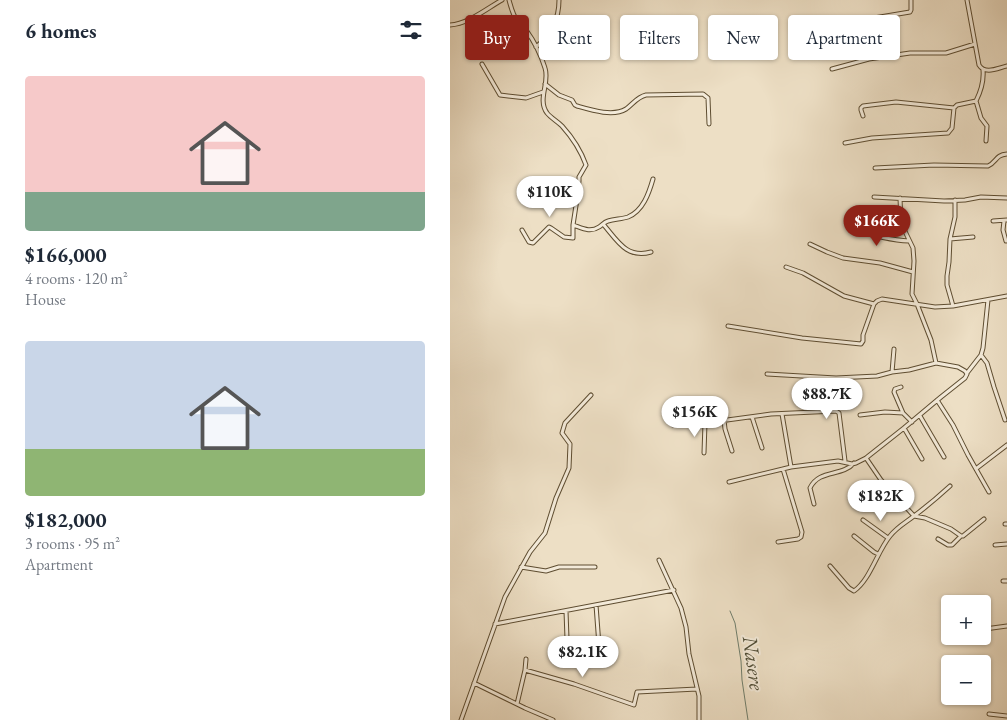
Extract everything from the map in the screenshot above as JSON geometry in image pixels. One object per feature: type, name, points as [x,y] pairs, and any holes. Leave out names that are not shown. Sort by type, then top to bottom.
[{"type":"street","points":[[450,25],[468,20],[502,0]]},
{"type":"street","points":[[509,0],[517,21],[525,29],[536,47],[546,72],[542,96],[546,112],[568,133],[586,165],[579,177],[572,225],[573,238],[564,237],[549,227],[533,243],[529,242],[522,230]]},
{"type":"street","points":[[536,47],[543,41],[558,18],[559,0]]},
{"type":"street","points":[[890,15],[910,12],[910,0]]},
{"type":"street","points":[[967,0],[979,66],[983,70],[984,78],[976,101],[981,118],[986,126],[986,141]]},
{"type":"street","points":[[832,69],[869,59],[910,53],[946,53],[975,44]]},
{"type":"street","points":[[482,64],[500,95],[526,98],[543,92]]},
{"type":"street","points":[[983,70],[1007,66]]},
{"type":"street","points":[[545,84],[558,95],[572,100],[577,106],[605,112],[620,112],[638,98],[646,95],[703,94],[708,98],[709,124]]},
{"type":"street","points":[[863,116],[861,108],[863,106],[896,102],[954,108],[957,105],[976,101]]},
{"type":"street","points":[[845,143],[872,138],[948,132],[952,128],[954,108]]},
{"type":"street","points":[[875,168],[934,164],[988,166],[998,156],[1007,154]]},
{"type":"street","points":[[572,225],[590,231],[611,220],[628,217],[644,202],[653,179]]},
{"type":"street","points":[[874,197],[955,200],[981,197],[1007,198]]},
{"type":"street","points":[[900,198],[901,223],[912,248],[914,261],[912,294],[931,340],[936,363]]},
{"type":"street","points":[[953,306],[947,285],[950,238],[955,217],[955,200]]},
{"type":"street","points":[[993,221],[1005,221],[1003,230],[1006,241]]},
{"type":"street","points":[[603,224],[624,248],[640,254],[652,252]]},
{"type":"street","points":[[850,229],[887,239],[909,240]]},
{"type":"street","points":[[950,238],[973,237]]},
{"type":"street","points":[[810,244],[843,258],[880,263],[913,272]]},
{"type":"street","points":[[786,267],[803,273],[844,296],[874,304]]},
{"type":"street","points":[[728,326],[794,337],[861,344],[874,304],[882,299],[934,307],[953,306],[1007,296]]},
{"type":"street","points":[[814,504],[810,488],[821,476],[848,469],[854,463],[866,458],[965,378],[981,355],[988,300]]},
{"type":"street","points":[[892,372],[894,349]]},
{"type":"street","points":[[981,355],[987,362],[1005,420]]},
{"type":"street","points":[[767,374],[836,378],[877,376],[936,363],[958,367],[967,373]]},
{"type":"street","points":[[901,387],[894,390],[903,413],[912,422]]},
{"type":"street","points":[[461,720],[505,597],[530,552],[545,533],[556,498],[569,468],[570,444],[562,433],[565,423],[591,395]]},
{"type":"street","points":[[937,400],[990,492]]},
{"type":"street","points":[[673,425],[705,423],[771,414],[838,411],[844,461]]},
{"type":"street","points":[[860,415],[885,412],[903,413]]},
{"type":"street","points":[[782,414],[791,466]]},
{"type":"street","points":[[920,416],[944,458]]},
{"type":"street","points":[[752,417],[762,448]]},
{"type":"street","points":[[724,420],[732,451]]},
{"type":"street","points":[[704,454],[705,423]]},
{"type":"street","points":[[904,428],[922,459]]},
{"type":"street","points":[[977,468],[1007,445]]},
{"type":"street","points":[[866,458],[881,480],[914,516],[925,518],[951,529],[961,536]]},
{"type":"street","points":[[729,482],[791,466],[838,460],[854,463]]},
{"type":"street","points":[[778,542],[798,539],[802,532],[783,468]]},
{"type":"street","points":[[830,566],[849,588],[854,591],[864,580],[888,538],[902,524],[950,486]]},
{"type":"street","points":[[938,539],[948,545],[952,545],[984,519]]},
{"type":"street","points":[[863,520],[888,538]]},
{"type":"street","points":[[854,536],[878,554]]},
{"type":"street","points":[[995,545],[1007,544]]},
{"type":"street","points":[[659,560],[674,590],[686,627],[689,654],[699,696],[699,720]]},
{"type":"street","points":[[521,567],[546,571],[559,567],[595,567]]},
{"type":"street","points":[[495,624],[674,590]]},
{"type":"street","points":[[596,605],[600,659]]},
{"type":"street","points":[[566,610],[566,639]]},
{"type":"street","points":[[991,628],[1007,626]]},
{"type":"street","points":[[517,704],[526,670],[526,659]]},
{"type":"street","points":[[526,670],[634,705],[637,692],[698,690]]},
{"type":"street","points":[[474,682],[553,720]]},
{"type":"street","points":[[989,714],[1007,716]]},
{"type":"waterway","name":"Nasere","points":[[730,611],[735,623],[748,720]]}]
